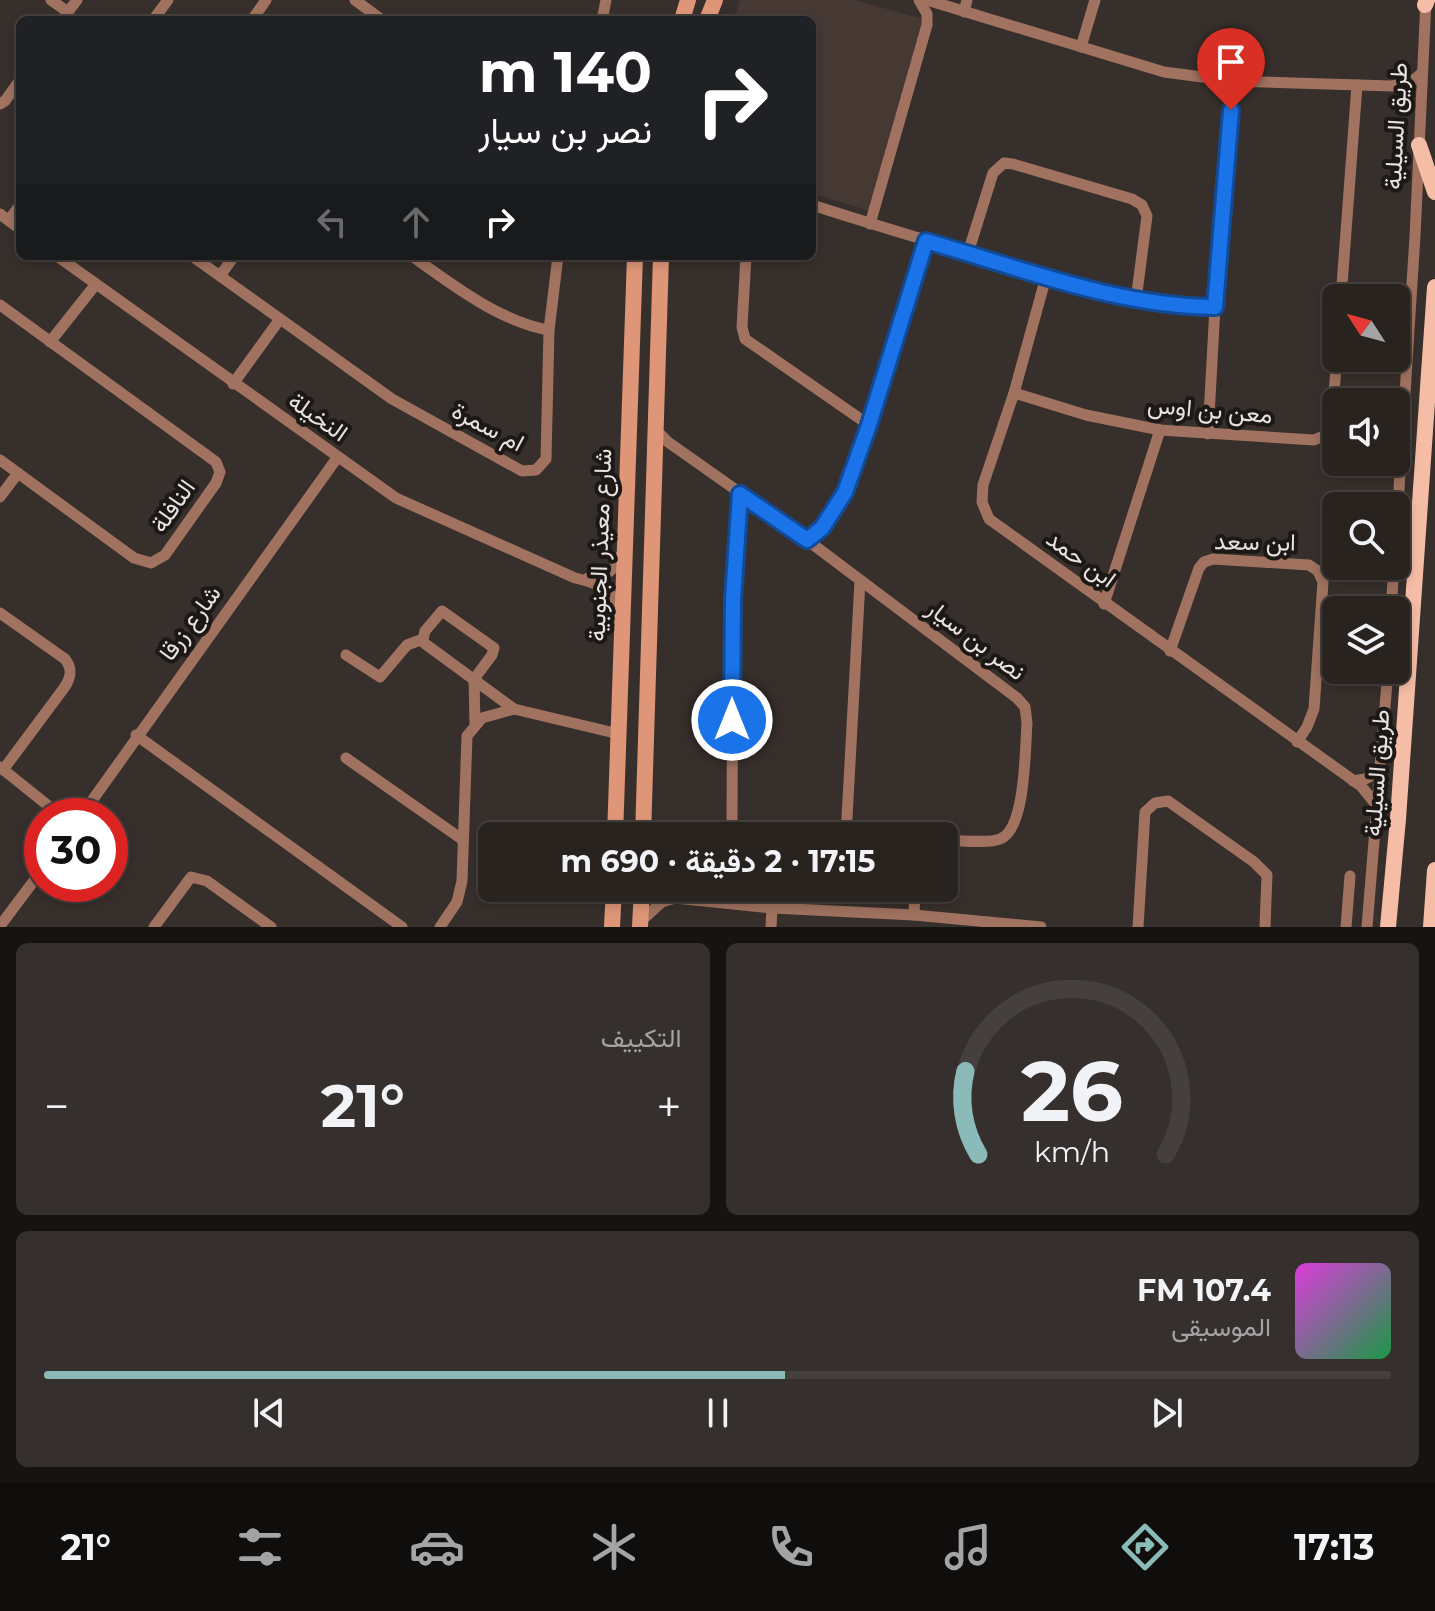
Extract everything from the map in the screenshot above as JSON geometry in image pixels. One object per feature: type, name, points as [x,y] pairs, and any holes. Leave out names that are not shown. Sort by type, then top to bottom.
[{"type":"main road","points":[[1419,145],[1435,192]]},
{"type":"main road","name":"طريق السيلية","points":[[1388,927],[1435,287]]},
{"type":"main road","points":[[1432,925],[1435,870]]},
{"type":"street","points":[[51,0],[65,16],[77,0]]},
{"type":"street","points":[[355,0],[377,16]]},
{"type":"street","points":[[870,224],[927,25],[927,14],[919,0]]},
{"type":"street","points":[[927,0],[965,6],[1164,72],[1233,81],[1392,86],[1405,84],[1422,73]]},
{"type":"street","points":[[1081,47],[1095,0]]},
{"type":"street","name":"طريق السيلية","points":[[1399,492],[1426,2]]},
{"type":"street","points":[[1208,434],[1233,81]]},
{"type":"street","points":[[1342,284],[1357,85]]},
{"type":"street","points":[[0,104],[16,86]]},
{"type":"street","points":[[1392,86],[1407,92],[1421,103]]},
{"type":"street","points":[[968,253],[993,173],[1004,163],[1013,164],[1132,199],[1142,205],[1147,216],[1136,300]]},
{"type":"street","points":[[816,206],[1046,277],[1136,300],[1182,307],[1215,307]]},
{"type":"street","points":[[807,540],[822,528],[845,492],[926,241]]},
{"type":"street","name":"النخيلة","points":[[63,260],[396,498],[575,578],[605,587],[622,611]]},
{"type":"street","name":"ام سمرة","points":[[198,260],[392,399],[522,471],[536,470],[546,459],[549,330],[558,260]]},
{"type":"street","points":[[220,276],[231,260]]},
{"type":"street","points":[[418,260],[508,319],[549,330]]},
{"type":"street","name":"شارع معيذر الجنوبية","points":[[616,822],[632,260]]},
{"type":"street","name":"شارع معيذر الجنوبية","points":[[643,822],[661,260]]},
{"type":"street","points":[[746,260],[742,327],[745,339],[869,425]]},
{"type":"street","name":"ابن حمد","points":[[1046,277],[1014,393],[983,485],[982,502],[989,519],[1368,792],[1378,807]]},
{"type":"street","points":[[50,342],[96,284]]},
{"type":"street","name":"النافلة","points":[[0,305],[216,462],[220,472],[216,483],[165,555],[151,563],[134,558],[0,460]]},
{"type":"street","points":[[233,384],[280,319]]},
{"type":"street","name":"معن بن اوس","points":[[1014,393],[1086,415],[1160,430],[1314,440],[1328,434],[1331,426],[1336,372]]},
{"type":"street","name":"نصر بن سيار","points":[[655,428],[664,439],[807,540],[1025,707],[1027,723],[1018,817],[1011,831],[999,840],[958,840]]},
{"type":"street","points":[[1104,604],[1160,430]]},
{"type":"street","points":[[654,469],[667,454],[681,451]]},
{"type":"street","name":"شارع زرقا","points":[[93,798],[337,458]]},
{"type":"street","points":[[0,497],[18,473]]},
{"type":"street","points":[[732,822],[733,599],[740,494]]},
{"type":"street","points":[[575,578],[606,575],[617,565],[624,546]]},
{"type":"street","name":"ابن سعد","points":[[1170,651],[1199,568],[1204,562],[1213,559],[1309,565],[1318,571],[1323,582],[1314,709],[1297,742]]},
{"type":"street","points":[[846,822],[860,581]]},
{"type":"street","points":[[475,725],[474,679],[494,648],[442,611],[425,631],[424,643],[474,679],[514,709],[619,734]]},
{"type":"street","points":[[0,613],[65,659],[70,666],[71,674],[64,688],[2,768],[39,798]]},
{"type":"street","points":[[346,655],[380,677],[407,645],[423,639]]},
{"type":"street","name":"طريق السيلية","points":[[1367,927],[1387,684]]},
{"type":"street","points":[[440,927],[457,902],[462,881],[467,736],[482,718],[514,709]]},
{"type":"street","points":[[136,735],[402,927]]},
{"type":"street","points":[[346,758],[463,840]]},
{"type":"street","points":[[1353,781],[1381,771]]},
{"type":"street","points":[[1138,927],[1145,812],[1155,803],[1168,801],[1254,862],[1267,875],[1265,927]]},
{"type":"street","points":[[1346,927],[1350,876]]},
{"type":"street","points":[[154,927],[191,877],[207,881],[271,927]]},
{"type":"street","points":[[0,926],[24,894]]},
{"type":"street","points":[[612,927],[613,902]]},
{"type":"street","points":[[640,924],[641,902]]},
{"type":"street","points":[[640,924],[662,902]]},
{"type":"street","points":[[714,902],[1041,927]]},
{"type":"street","points":[[914,902],[914,915]]},
{"type":"street","points":[[771,927],[772,908]]},
{"type":"shaded area","points":[[740,0],[855,0],[923,19],[933,26],[873,212],[816,194],[816,16],[735,16]]},
{"type":"route","points":[[732,720],[733,599],[740,494],[807,540],[822,528],[845,492],[926,241],[1046,277],[1157,305],[1215,307],[1231,110]]}]
